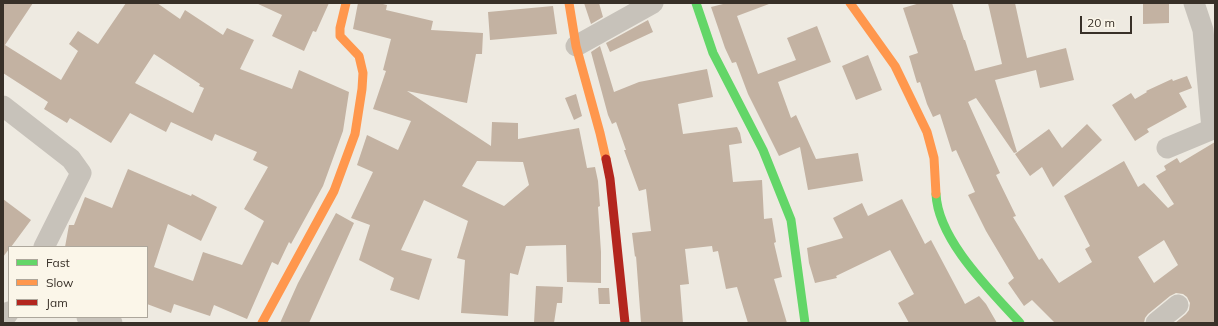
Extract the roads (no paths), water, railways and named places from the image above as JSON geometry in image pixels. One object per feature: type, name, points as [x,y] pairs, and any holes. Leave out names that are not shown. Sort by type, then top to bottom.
[{"type":"street","points":[[262,323],[334,191],[355,134],[363,73],[359,56],[340,36],[340,28],[346,3]]},
{"type":"street","points":[[569,3],[576,46],[600,133],[610,179],[625,323]]},
{"type":"street","points":[[576,46],[653,3]]},
{"type":"street","points":[[696,3],[713,53],[764,150],[791,220],[805,323]]},
{"type":"street","points":[[850,3],[895,66],[927,132],[934,158],[936,204],[944,228],[972,269],[1020,323]]},
{"type":"street","points":[[1167,148],[1214,128],[1203,30],[1194,3]]},
{"type":"street","points":[[3,106],[71,159],[81,173],[44,246]]},
{"type":"street","points":[[1156,323],[1178,305]]},
{"type":"street","points":[[91,318],[112,323]]}]
